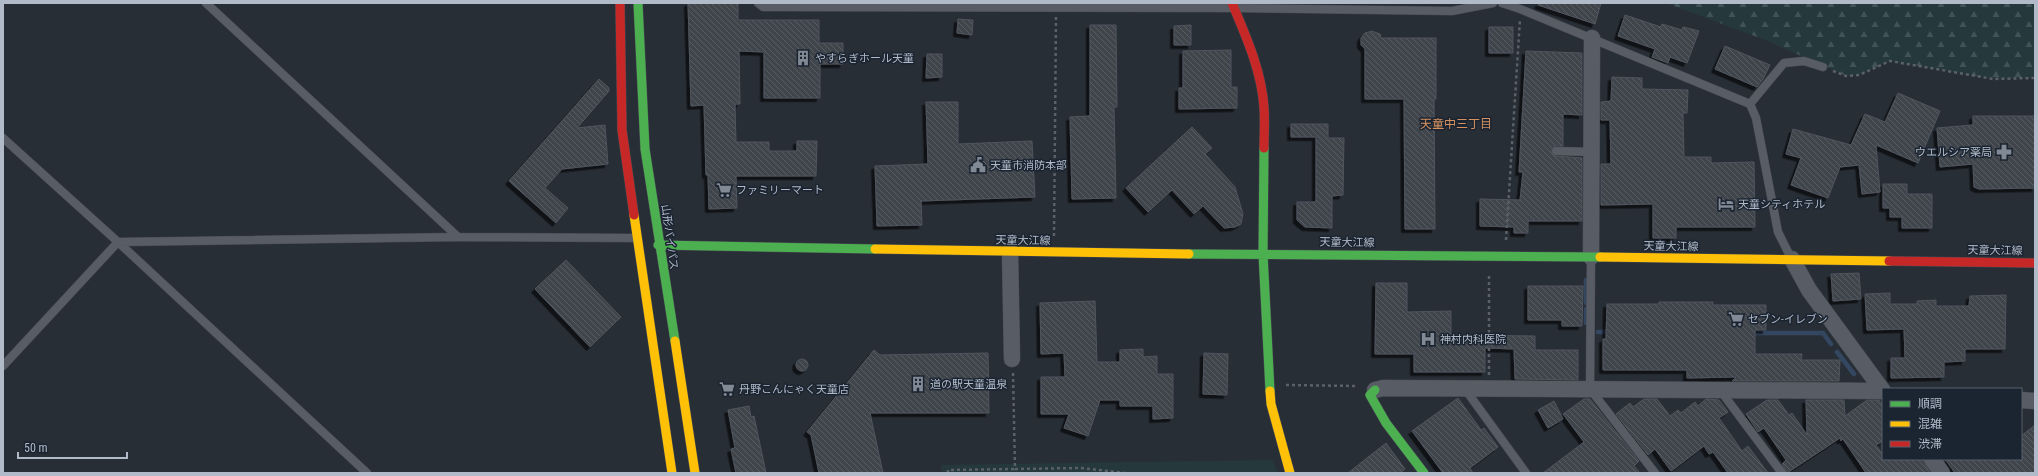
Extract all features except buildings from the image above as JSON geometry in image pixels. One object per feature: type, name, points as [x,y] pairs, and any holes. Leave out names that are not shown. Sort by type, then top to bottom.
[{"type":"main road","name":"山形バイパス","points":[[620,3],[622,130],[648,242],[695,473]]},
{"type":"main road","name":"山形バイパス","points":[[638,3],[648,242],[672,473]]},
{"type":"main road","points":[[1234,5],[1257,70],[1264,107],[1262,254],[1269,385],[1271,404],[1290,473]]},
{"type":"main road","name":"天童大江線","points":[[648,242],[1010,252],[1792,259],[2035,263]]},
{"type":"main road","points":[[1375,390],[1370,395],[1376,408],[1424,473]]},
{"type":"street","points":[[1591,257],[1592,38]]},
{"type":"street","points":[[1010,252],[1012,359]]},
{"type":"street","points":[[1792,259],[1809,290],[1882,390]]},
{"type":"street","points":[[1375,390],[1383,388],[1882,391]]},
{"type":"street","points":[[2022,400],[2035,400]]},
{"type":"street","points":[[1933,460],[1942,473]]},
{"type":"lane","points":[[206,3],[458,237]]},
{"type":"lane","points":[[758,3],[763,7],[871,5],[1234,5],[1452,10],[1493,3]]},
{"type":"lane","points":[[1502,3],[1592,38],[1750,104],[1756,118],[1778,232],[1792,259]]},
{"type":"lane","points":[[1750,104],[1784,62],[1804,61],[1823,67]]},
{"type":"lane","points":[[3,138],[118,242],[367,473]]},
{"type":"lane","points":[[1556,151],[1592,152]]},
{"type":"lane","points":[[3,366],[118,242],[458,237],[648,242]]},
{"type":"lane","points":[[1591,257],[1590,389],[1655,473]]},
{"type":"lane","points":[[1465,389],[1526,473]]},
{"type":"lane","points":[[1720,390],[1782,473]]},
{"type":"path","points":[[1054,252],[1056,5]]},
{"type":"path","points":[[1505,256],[1520,9]]},
{"type":"path","points":[[1823,67],[1846,76],[1859,75],[1890,61],[1993,79],[2035,78]]},
{"type":"path","points":[[1489,256],[1489,389]]},
{"type":"path","points":[[1012,359],[1015,469]]},
{"type":"path","points":[[1269,385],[1352,386],[1375,390]]},
{"type":"path","points":[[948,473],[948,470],[1081,468],[1126,473]]},
{"type":"green space","points":[[1666,3],[2035,3],[2035,78],[1993,79],[1890,61],[1859,75],[1846,76],[1768,41]]},
{"type":"green space","points":[[1272,460],[1278,473],[942,473],[941,465]]},
{"type":"waterway","points":[[1586,280],[1586,303]]},
{"type":"waterway","points":[[1586,309],[1586,323]]},
{"type":"waterway","points":[[1598,332],[1612,332]]},
{"type":"waterway","points":[[1750,333],[1823,333],[1831,344]]},
{"type":"waterway","points":[[1837,352],[1854,374]]},
{"type":"traffic: fast","points":[[638,3],[645,149],[675,341]]},
{"type":"traffic: fast","points":[[1264,148],[1263,254],[1270,391]]},
{"type":"traffic: fast","points":[[658,245],[875,249]]},
{"type":"traffic: fast","points":[[1189,254],[1600,257]]},
{"type":"traffic: fast","points":[[1375,390],[1370,395],[1386,423],[1424,473]]},
{"type":"traffic: slow","points":[[634,215],[672,473]]},
{"type":"traffic: slow","points":[[875,249],[1189,254]]},
{"type":"traffic: slow","points":[[1600,257],[1889,261]]},
{"type":"traffic: slow","points":[[675,341],[695,473]]},
{"type":"traffic: slow","points":[[1270,391],[1271,404],[1290,473]]},
{"type":"traffic: jam","points":[[620,3],[622,130],[634,215]]},
{"type":"traffic: jam","points":[[1232,3],[1243,28],[1260,81],[1263,95],[1264,148]]},
{"type":"traffic: jam","points":[[1889,261],[2035,263]]},
{"type":"place","name":"やすらぎホール天童","points":[[803,58]]},
{"type":"place","name":"ウエルシア薬局","points":[[2004,152]]},
{"type":"place","name":"天童市消防本部","points":[[978,165]]},
{"type":"place","name":"ファミリーマート","points":[[724,190]]},
{"type":"place","name":"天童シティホテル","points":[[1726,204]]},
{"type":"place","name":"セブン-イレブン","points":[[1736,319]]},
{"type":"place","name":"神村内科医院","points":[[1428,339]]},
{"type":"place","name":"道の駅天童温泉","points":[[918,384]]},
{"type":"place","name":"丹野こんにゃく天童店","points":[[727,389]]},
{"type":"district","name":"天童中三丁目","points":[[1456,124]]}]
